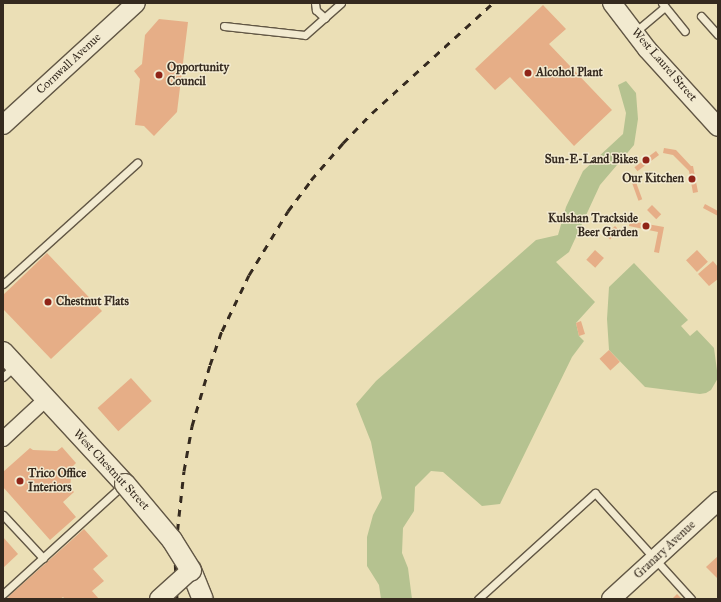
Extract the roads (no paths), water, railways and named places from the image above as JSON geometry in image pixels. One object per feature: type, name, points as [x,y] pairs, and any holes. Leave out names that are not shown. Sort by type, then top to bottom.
[{"type":"main road","name":"West Chestnut Street","points":[[7,365],[46,399],[125,484],[172,540],[191,570],[203,599]]},
{"type":"street","name":"Cornwall Avenue","points":[[3,125],[136,3]]},
{"type":"street","name":"West Laurel Street","points":[[612,3],[647,49],[718,127]]},
{"type":"street","points":[[3,439],[46,399]]},
{"type":"street","name":"Granary Avenue","points":[[611,599],[718,501]]},
{"type":"street","points":[[160,599],[191,570]]},
{"type":"lane","points":[[315,3],[316,10],[325,18]]},
{"type":"lane","points":[[224,26],[305,35],[341,3]]},
{"type":"lane","points":[[635,32],[663,5],[685,31]]},
{"type":"lane","points":[[701,16],[718,35]]},
{"type":"lane","points":[[3,284],[137,163]]},
{"type":"lane","points":[[3,594],[125,484]]},
{"type":"lane","points":[[478,599],[595,493],[690,599]]},
{"type":"lane","points":[[3,515],[43,558]]},
{"type":"railway","points":[[177,599],[175,558],[184,471],[192,426],[210,365],[222,331],[249,275],[288,211],[311,180],[343,143],[372,113],[493,3]]},
{"type":"place","name":"Alcohol Plant","points":[[528,73]]},
{"type":"place","name":"Opportunity Council","points":[[159,75]]},
{"type":"place","name":"Sun-E-Land Bikes","points":[[646,160]]},
{"type":"place","name":"Our Kitchen","points":[[692,179]]},
{"type":"place","name":"Kulshan Trackside Beer Garden","points":[[646,226]]},
{"type":"place","name":"Chestnut Flats","points":[[48,302]]},
{"type":"place","name":"Trico Office Interiors","points":[[20,481]]}]
